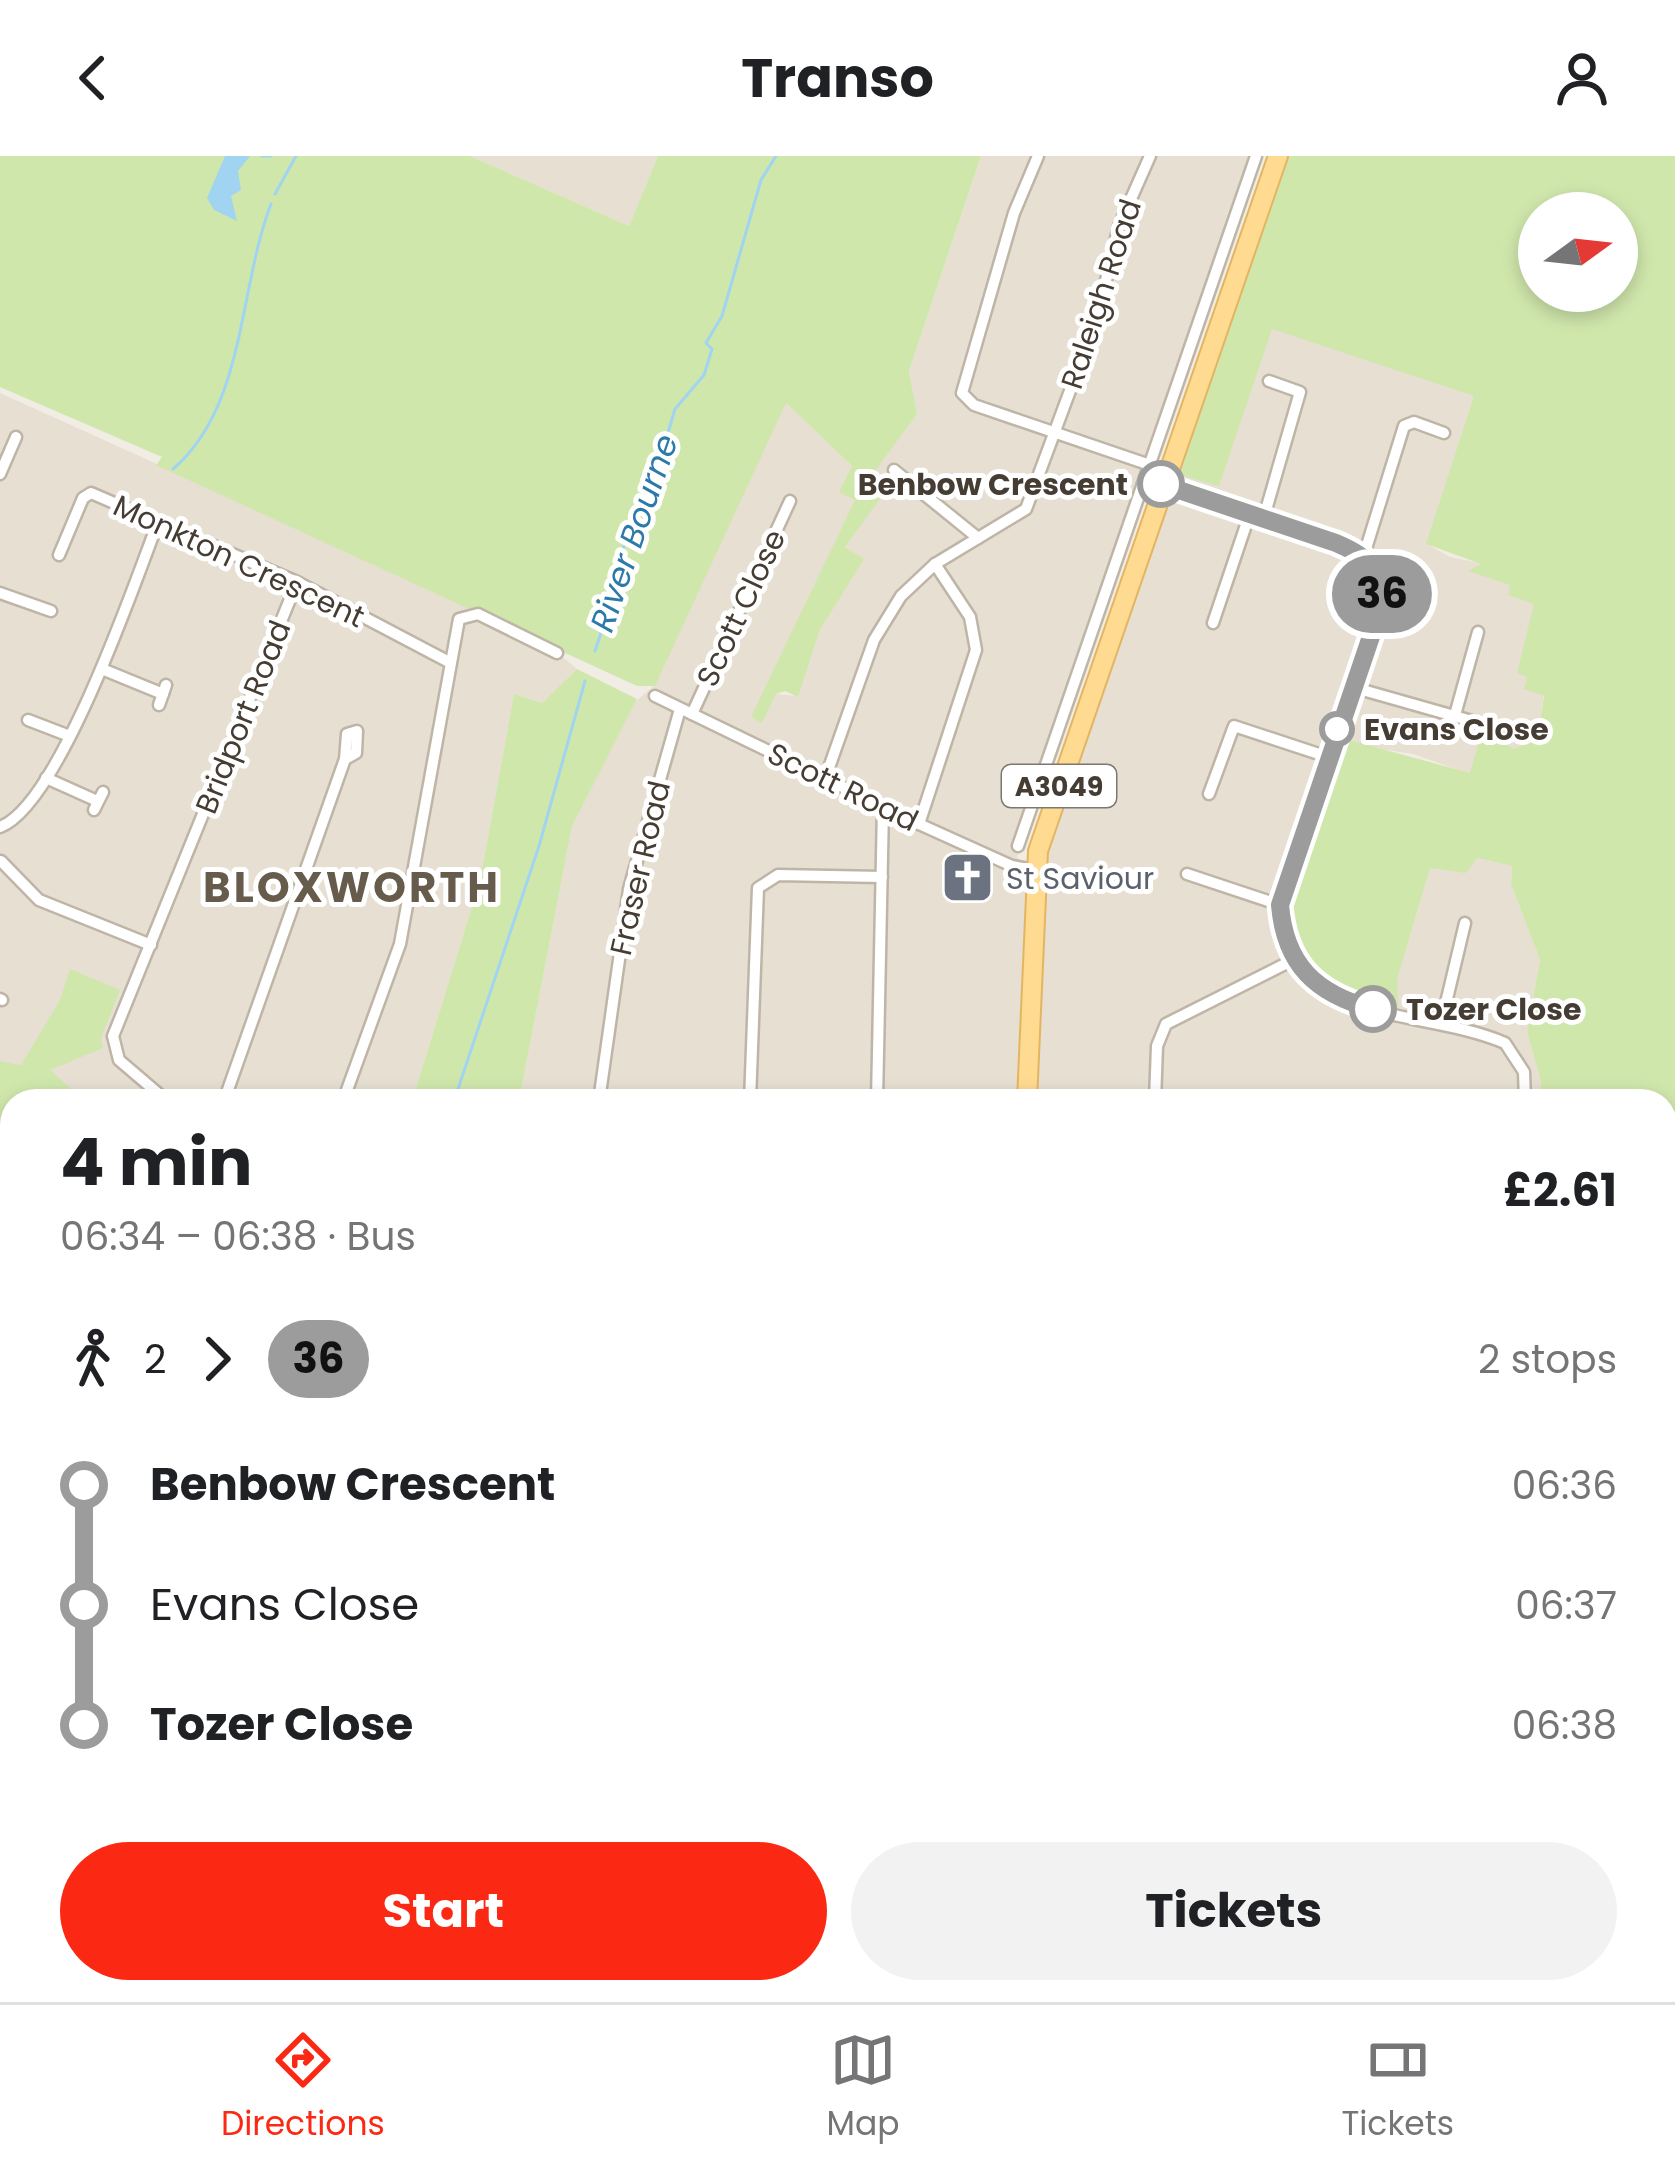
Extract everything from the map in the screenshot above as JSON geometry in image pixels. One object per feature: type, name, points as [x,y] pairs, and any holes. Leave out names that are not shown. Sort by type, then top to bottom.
[{"type":"main road","name":"A3049","points":[[1027,1089],[1034,870],[1161,484],[1173,423],[1277,156]]},
{"type":"street","points":[[1038,156],[1014,213],[962,394],[974,405],[1150,465]]},
{"type":"street","name":"Raleigh Road","points":[[825,779],[874,640],[901,596],[935,564],[1026,509],[1097,318],[1119,226],[1150,156]]},
{"type":"street","points":[[1018,846],[1150,465],[1173,423],[1256,156]]},
{"type":"street","points":[[1264,517],[1300,392],[1269,381]]},
{"type":"street","points":[[1364,555],[1404,427],[1414,422],[1444,433]]},
{"type":"street","points":[[0,474],[16,437]]},
{"type":"street","points":[[894,470],[978,538]]},
{"type":"street","points":[[1161,484],[1364,555],[1377,572],[1382,598],[1280,905],[1293,960],[1333,996],[1509,1046],[1524,1072],[1525,1089]]},
{"type":"street","name":"Monkton Crescent","points":[[59,555],[83,498],[91,494],[297,582],[449,662]]},
{"type":"street","name":"Scott Close","points":[[686,711],[790,501]]},
{"type":"street","points":[[1213,623],[1250,513]]},
{"type":"street","points":[[0,827],[28,810],[46,778],[102,669],[158,522]]},
{"type":"street","points":[[920,824],[976,650],[970,617],[935,564]]},
{"type":"street","name":"Bridport Road","points":[[155,1089],[113,1049],[113,1036],[297,582]]},
{"type":"street","points":[[0,593],[51,611]]},
{"type":"street","points":[[347,1089],[400,944],[459,619],[478,614],[557,653]]},
{"type":"street","points":[[1455,715],[1478,632]]},
{"type":"street","points":[[102,669],[162,694]]},
{"type":"street","points":[[1352,687],[1486,725]]},
{"type":"street","name":"Scott Road","points":[[655,696],[920,824],[1012,866],[1034,870]]},
{"type":"street","name":"Fraser Road","points":[[601,1089],[629,889],[686,711]]},
{"type":"street","points":[[28,721],[67,735]]},
{"type":"street","points":[[1209,794],[1234,725],[1328,757]]},
{"type":"street","points":[[228,1089],[346,759]]},
{"type":"street","points":[[46,778],[98,801]]},
{"type":"street","points":[[877,1089],[884,807]]},
{"type":"street","points":[[3,859],[39,900],[151,945]]},
{"type":"street","points":[[1187,874],[1280,905]]},
{"type":"street","points":[[750,1089],[758,888],[778,875],[882,877]]},
{"type":"street","points":[[1441,1024],[1466,923]]},
{"type":"street","points":[[1155,1089],[1157,1046],[1166,1024],[1293,960]]},
{"type":"shaded area","points":[[470,156],[658,156],[629,226]]},
{"type":"shaded area","points":[[981,156],[1256,156],[1017,857],[1033,870],[1256,217],[1481,378],[1427,544],[1450,557],[1504,568],[1539,597],[1545,686],[1537,739],[1513,749],[1493,732],[1470,774],[1413,754],[1367,747],[1280,905],[1317,986],[1395,1014],[1397,980],[1430,868],[1477,858],[1512,866],[1511,884],[1540,960],[1527,1032],[1541,1089],[521,1089],[572,826],[629,707],[655,685],[785,402],[852,466],[840,491],[856,499],[762,722],[776,694],[798,696],[820,630],[863,559],[845,547],[870,510],[874,471],[917,414],[909,371]]},
{"type":"shaded area","points":[[0,393],[482,611],[546,643],[577,669],[542,703],[514,694],[480,881],[416,1089],[0,1089]]},
{"type":"green space","points":[[0,156],[470,156],[629,226],[658,156],[981,156],[909,371],[917,414],[875,471],[890,485],[845,547],[864,559],[820,630],[798,697],[785,691],[776,694],[762,723],[751,717],[855,500],[839,492],[852,466],[786,403],[655,686],[637,686],[156,465],[162,457],[0,387]]},
{"type":"green space","points":[[1286,156],[1675,156],[1675,1089],[1541,1089],[1527,1032],[1540,960],[1511,884],[1512,866],[1477,858],[1466,873],[1430,868],[1397,980],[1398,1007],[1357,1001],[1318,982],[1292,942],[1286,908],[1338,737],[1470,773],[1480,737],[1493,731],[1513,749],[1537,739],[1544,696],[1524,689],[1527,677],[1517,673],[1534,604],[1508,595],[1510,585],[1468,571],[1481,564],[1426,544],[1474,396],[1272,329],[1219,486],[1180,475]]},
{"type":"green space","points":[[577,669],[637,699],[572,826],[521,1089],[416,1089],[480,881],[514,694],[542,703]]},
{"type":"green space","points":[[70,969],[120,990],[101,1038],[103,1048],[50,1070],[71,1089],[0,1089],[0,1061],[21,1065],[60,1000]]},
{"type":"water","points":[[225,156],[250,156],[238,171],[241,190],[231,196],[237,221],[214,210],[207,198]]},
{"type":"waterway","points":[[262,156],[271,156]]},
{"type":"waterway","points":[[275,194],[296,156]]},
{"type":"waterway","name":"River Bourne","points":[[595,651],[619,577],[621,552],[650,494],[675,409],[704,375],[712,349],[706,343],[722,316],[761,180],[776,156]]},
{"type":"waterway","points":[[173,469],[197,443],[227,380],[271,204]]},
{"type":"waterway","name":"River Bourne","points":[[458,1089],[539,846],[585,681]]},
{"type":"bus line","name":"36","points":[[1161,484],[1336,543],[1364,555],[1377,572],[1381,607],[1280,905],[1287,946],[1308,977],[1333,996],[1373,1009]]},
{"type":"place","name":"Benbow Crescent","points":[[1161,484]]},
{"type":"place","name":"Evans Close","points":[[1337,729]]},
{"type":"place","name":"St Saviour","points":[[967,878]]},
{"type":"place","name":"Tozer Close","points":[[1373,1009]]},
{"type":"district","name":"BLOXWORTH","points":[[352,887]]}]
